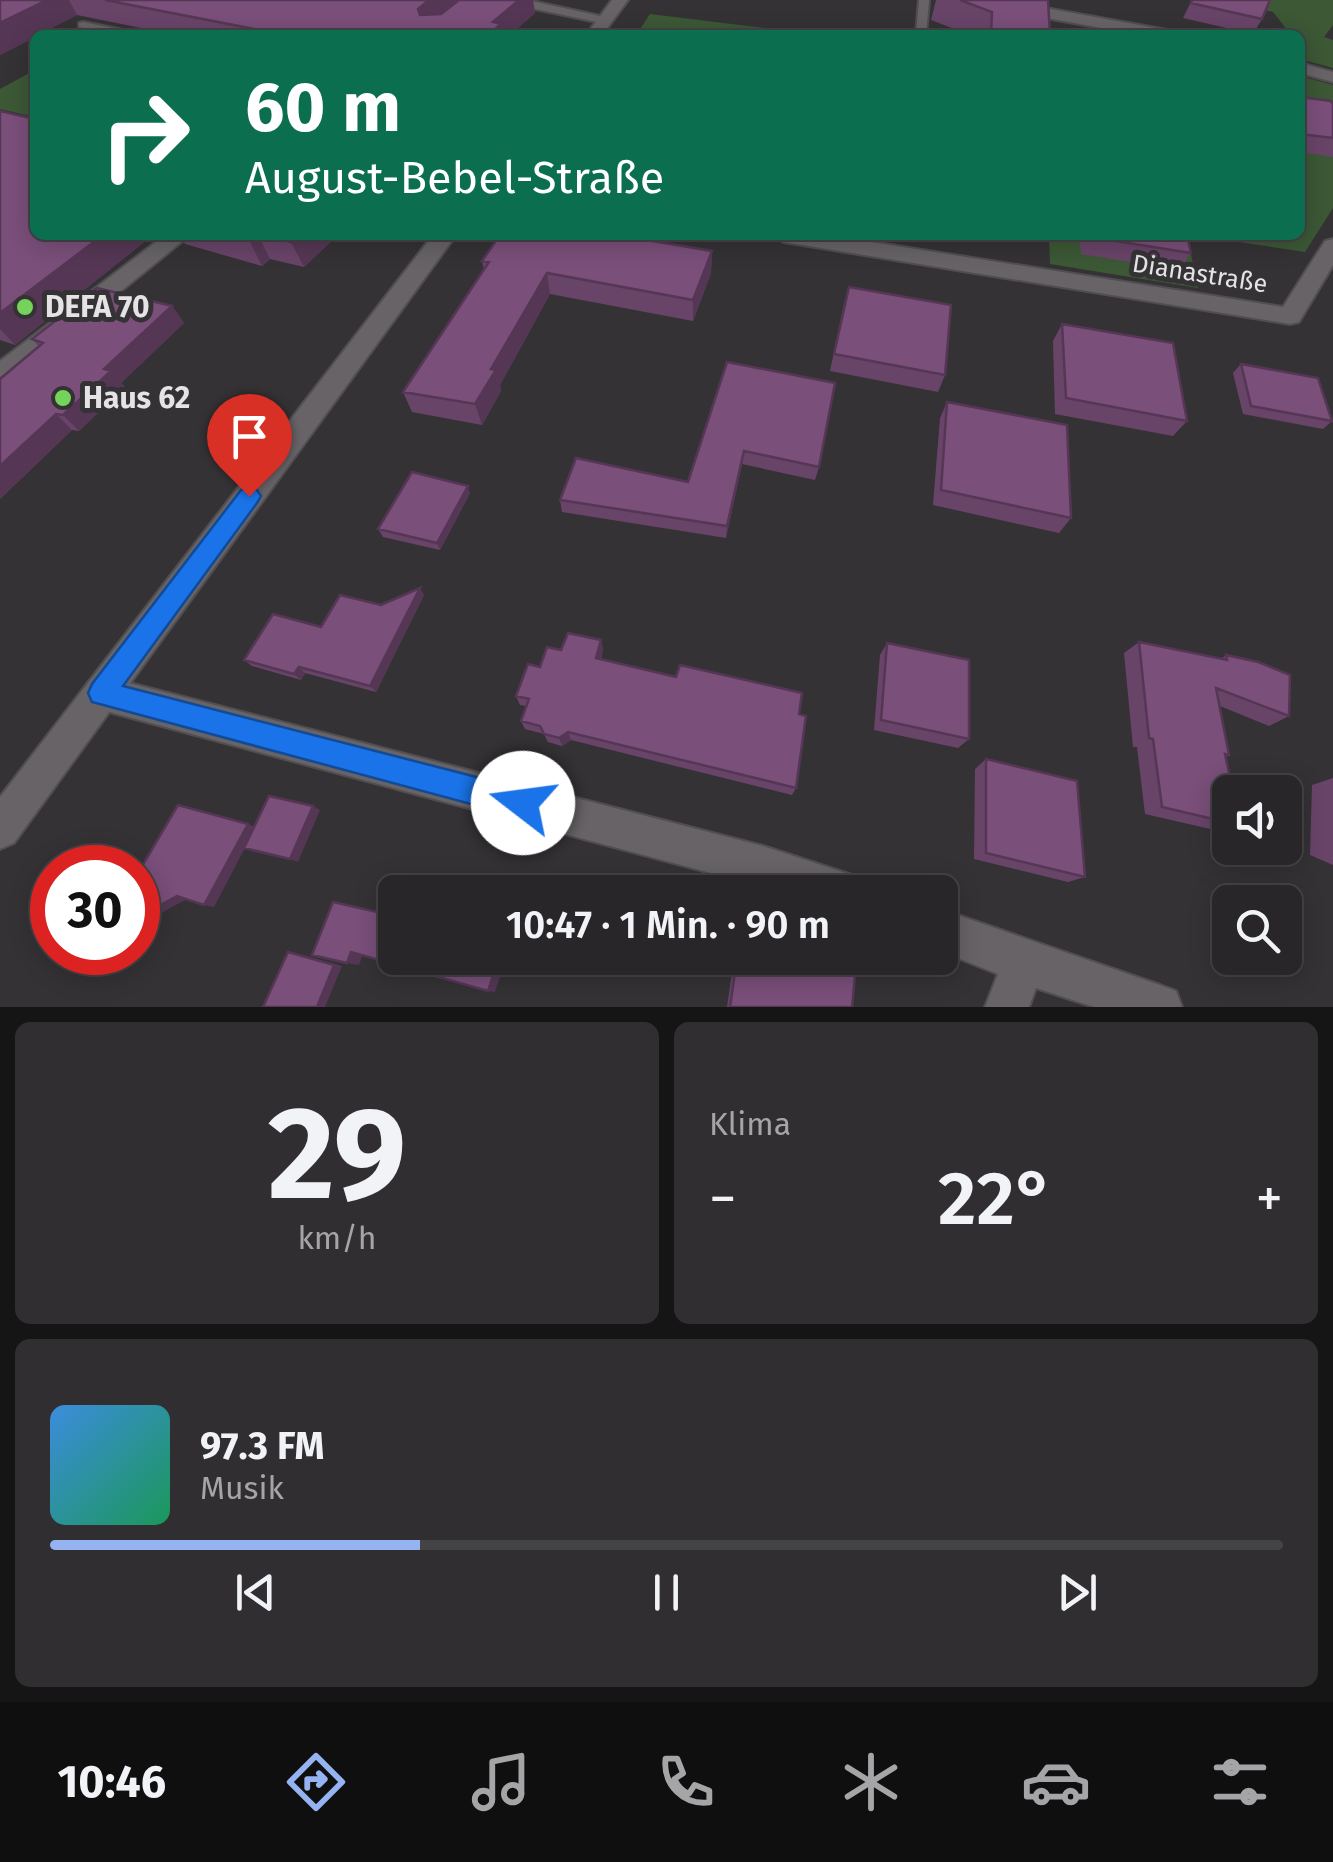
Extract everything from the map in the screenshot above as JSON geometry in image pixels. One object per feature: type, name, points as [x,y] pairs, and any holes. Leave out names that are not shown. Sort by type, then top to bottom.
[{"type":"street","points":[[501,0],[614,9]]},
{"type":"street","points":[[556,0],[614,9]]},
{"type":"street","points":[[974,0],[1139,30]]},
{"type":"street","points":[[598,30],[614,9]]},
{"type":"street","points":[[1305,69],[1333,77]]},
{"type":"street","points":[[0,375],[173,240]]},
{"type":"street","points":[[0,829],[441,240]]},
{"type":"street","name":"Dianastraße","points":[[851,240],[1290,316],[1333,246]]},
{"type":"street","points":[[102,693],[788,875]]},
{"type":"street","points":[[958,937],[1160,1007]]},
{"type":"street","points":[[1007,1007],[1024,962]]},
{"type":"lane","points":[[921,30],[924,0]]},
{"type":"lane","points":[[83,25],[108,30]]},
{"type":"green space","points":[[1218,0],[1333,0],[1333,25],[1324,37],[1333,40],[1333,68],[1305,60],[1305,30],[1287,30],[1273,12]]},
{"type":"green space","points":[[650,14],[781,30],[639,30]]},
{"type":"green space","points":[[30,73],[30,116],[0,109],[0,89]]},
{"type":"green space","points":[[1305,77],[1333,85],[1333,208],[1305,252],[1227,240],[1305,240]]},
{"type":"green space","points":[[1049,240],[1188,240],[1198,288],[1050,264]]},
{"type":"building","points":[[0,0],[47,0],[0,23]]},
{"type":"building","points":[[105,0],[429,0],[418,9],[420,15],[441,14],[459,0],[519,0],[493,22],[501,24],[494,30],[259,30]]},
{"type":"building","points":[[960,0],[1048,0],[1050,30],[991,30],[992,12]]},
{"type":"building","points":[[1270,0],[1262,19],[1191,3]]},
{"type":"building","points":[[1305,98],[1331,101],[1333,138],[1305,135]]},
{"type":"building","points":[[0,111],[30,118],[30,240],[96,240],[0,313]]},
{"type":"building","points":[[497,240],[647,240],[712,251],[693,300],[547,273],[475,404],[403,392],[489,262],[482,261]]},
{"type":"building","points":[[1109,240],[1188,240],[1191,253]]},
{"type":"building","points":[[849,287],[951,305],[945,375],[834,354]]},
{"type":"building","points":[[97,288],[172,306],[104,369],[111,371],[63,415],[56,414],[0,466],[0,379],[43,343],[32,339]]},
{"type":"building","points":[[1062,324],[1173,343],[1187,421],[1066,398]]},
{"type":"building","points":[[727,362],[835,383],[819,467],[744,451],[727,526],[560,500],[576,458],[688,482]]},
{"type":"building","points":[[1241,364],[1318,378],[1332,421],[1251,406]]},
{"type":"building","points":[[947,402],[1067,425],[1071,518],[941,490]]},
{"type":"building","points":[[412,472],[468,486],[437,543],[378,529]]},
{"type":"building","points":[[420,588],[370,686],[299,667],[294,674],[244,660],[273,614],[321,627],[340,595],[381,605]]},
{"type":"building","points":[[568,633],[601,640],[596,658],[676,677],[680,665],[802,693],[799,714],[806,716],[796,788],[568,732],[559,738],[544,734],[540,726],[521,721],[529,699],[516,696],[528,664],[540,667],[547,647],[561,650]]},
{"type":"building","points":[[1139,642],[1227,660],[1226,655],[1290,675],[1289,716],[1216,688],[1229,775],[1212,775],[1212,819],[1162,807],[1153,739],[1149,738]]},
{"type":"building","points":[[887,643],[969,660],[969,739],[881,720]]},
{"type":"building","points":[[986,759],[1077,781],[1085,877],[986,853]]},
{"type":"building","points":[[269,796],[313,806],[290,859],[244,848]]},
{"type":"building","points":[[178,805],[248,824],[204,905],[177,896],[160,905],[160,845],[154,845]]},
{"type":"building","points":[[333,902],[378,912],[378,960],[351,952],[347,963],[312,955]]},
{"type":"building","points":[[288,952],[334,965],[317,1007],[263,1007]]},
{"type":"building","points":[[432,975],[493,975],[488,991]]},
{"type":"building","points":[[735,975],[855,976],[852,1007],[730,1007]]},
{"type":"place","name":"DEFA 70","points":[[25,307]]},
{"type":"place","name":"Haus 62","points":[[63,398]]},
{"type":"route","points":[[249,496],[102,693],[523,803]]}]
